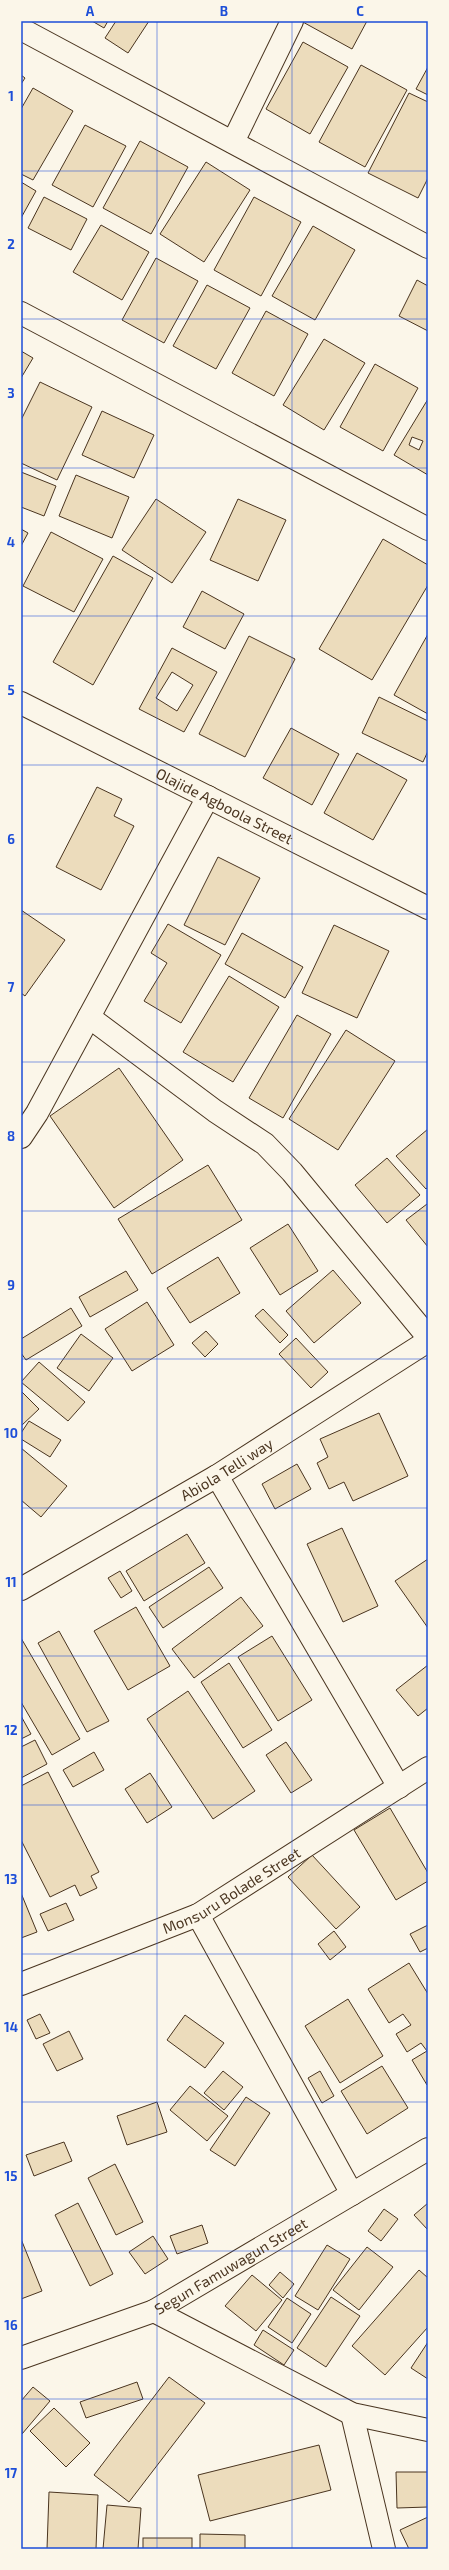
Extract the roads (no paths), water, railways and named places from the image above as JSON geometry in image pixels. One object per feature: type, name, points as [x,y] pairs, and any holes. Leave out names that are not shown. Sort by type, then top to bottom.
[{"type":"street","points":[[233,142],[292,21]]},
{"type":"street","points":[[21,29],[428,247]]},
{"type":"street","points":[[21,313],[428,528]]},
{"type":"street","name":"Olajide Agboola Street","points":[[21,703],[428,908]]},
{"type":"street","points":[[21,1137],[37,1113],[208,797]]},
{"type":"street","points":[[89,1017],[215,1111],[265,1144],[292,1172],[428,1337]]},
{"type":"street","name":"Abiola Telli way","points":[[21,1589],[217,1476],[428,1341]]},
{"type":"street","points":[[217,1476],[399,1787]]},
{"type":"street","name":"Monsuru Bolade Street","points":[[21,1984],[198,1915],[428,1768]]},
{"type":"street","points":[[198,1915],[352,2194]]},
{"type":"street","name":"Segun Famuwagun Street","points":[[21,2358],[154,2311],[428,2149]]},
{"type":"street","points":[[154,2311],[352,2414],[428,2430]]},
{"type":"street","points":[[352,2414],[384,2549]]}]
